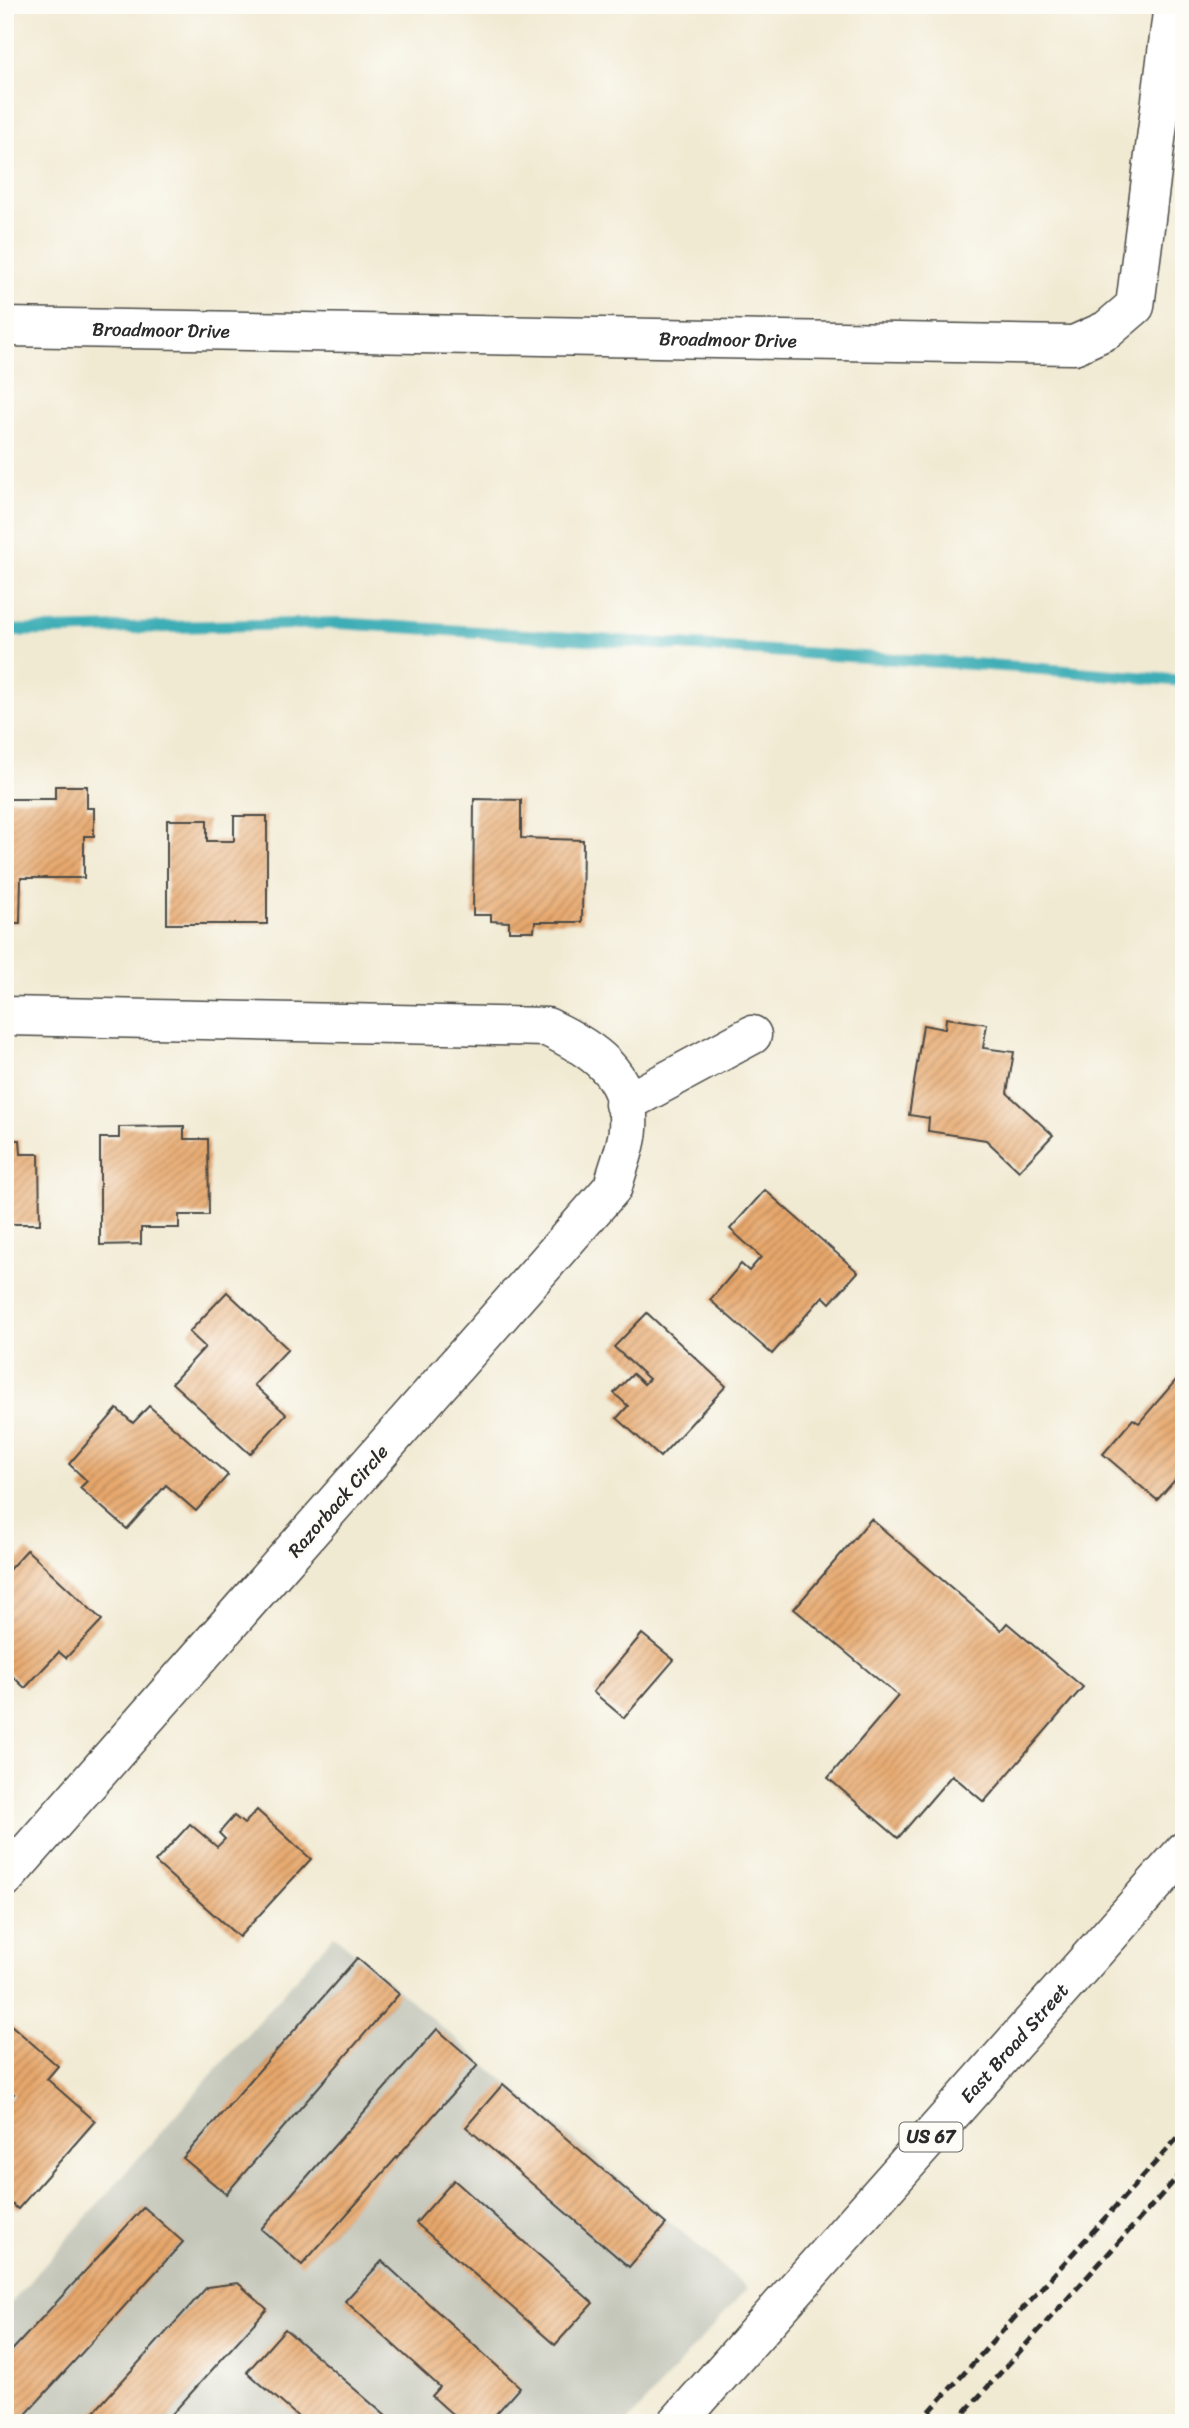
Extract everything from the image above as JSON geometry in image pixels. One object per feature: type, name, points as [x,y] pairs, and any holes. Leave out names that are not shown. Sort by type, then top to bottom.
[{"type":"street","name":"Broadmoor Drive","points":[[5,327],[1074,345],[1107,330],[1135,306],[1173,5]]},
{"type":"street","name":"Razorback Circle","points":[[5,1016],[547,1027],[588,1047],[621,1082],[628,1129],[613,1187],[5,1878]]},
{"type":"street","points":[[624,1104],[752,1035]]},
{"type":"street","name":"East Broad Street","points":[[677,2423],[1184,1851]]},
{"type":"shaded area","points":[[334,1935],[747,2288],[627,2423],[5,2423],[5,2310]]},
{"type":"building","points":[[55,786],[87,786],[87,808],[94,808],[94,836],[84,836],[84,878],[21,878],[20,923],[5,923],[5,799],[55,799]]},
{"type":"building","points":[[474,799],[521,800],[521,838],[583,840],[582,922],[535,922],[534,931],[509,931],[509,922],[491,921],[491,915],[473,915]]},
{"type":"building","points":[[234,816],[267,816],[267,924],[167,924],[167,820],[207,820],[207,841],[234,841]]},
{"type":"building","points":[[946,1018],[987,1024],[983,1048],[1014,1052],[1007,1093],[1053,1135],[1019,1171],[986,1140],[928,1131],[929,1118],[909,1115],[923,1025],[945,1029]]},
{"type":"building","points":[[184,1126],[184,1139],[208,1139],[209,1215],[179,1215],[179,1228],[141,1228],[141,1244],[100,1245],[100,1138],[119,1138],[119,1127]]},
{"type":"building","points":[[5,1140],[20,1140],[21,1154],[39,1154],[40,1224],[5,1224]]},
{"type":"building","points":[[765,1190],[858,1272],[830,1303],[823,1296],[772,1354],[710,1300],[741,1264],[749,1271],[761,1257],[730,1229]]},
{"type":"building","points":[[227,1292],[288,1349],[254,1385],[286,1414],[250,1454],[172,1383],[205,1347],[189,1332]]},
{"type":"building","points":[[647,1313],[726,1386],[660,1457],[617,1418],[628,1406],[614,1393],[633,1374],[644,1384],[649,1379],[614,1347]]},
{"type":"building","points":[[1182,1373],[1184,1457],[1181,1460],[1184,1470],[1157,1500],[1103,1454],[1133,1419],[1139,1423]]},
{"type":"building","points":[[149,1406],[228,1475],[196,1511],[166,1485],[127,1529],[80,1488],[87,1481],[69,1464],[117,1409],[133,1423]]},
{"type":"building","points":[[871,1519],[1001,1630],[1007,1623],[1083,1687],[984,1802],[952,1775],[898,1838],[828,1778],[898,1696],[794,1609]]},
{"type":"building","points":[[27,1550],[102,1620],[66,1658],[59,1652],[25,1688],[5,1669],[5,1574]]},
{"type":"building","points":[[642,1634],[674,1660],[624,1718],[593,1692]]},
{"type":"building","points":[[257,1810],[311,1859],[239,1937],[155,1862],[190,1824],[217,1847],[225,1839],[219,1833],[234,1816],[244,1824]]},
{"type":"building","points":[[357,1958],[399,1994],[226,2194],[183,2158]]},
{"type":"building","points":[[11,2025],[58,2066],[47,2079],[95,2121],[18,2209],[5,2198],[5,2104],[14,2094],[5,2087],[5,2031]]},
{"type":"building","points":[[437,2029],[478,2065],[302,2265],[261,2229]]},
{"type":"building","points":[[503,2084],[666,2224],[629,2267],[466,2127]]},
{"type":"building","points":[[454,2180],[593,2303],[555,2345],[416,2223]]},
{"type":"building","points":[[144,2207],[183,2242],[18,2423],[5,2423],[5,2358]]},
{"type":"building","points":[[382,2261],[520,2387],[488,2423],[462,2423],[432,2396],[440,2387],[345,2301]]},
{"type":"building","points":[[238,2283],[267,2309],[164,2423],[84,2423],[207,2287]]},
{"type":"building","points":[[285,2329],[394,2423],[305,2423],[247,2372]]},
{"type":"waterway","points":[[5,631],[338,623],[1018,667],[1184,681]]},
{"type":"railway","points":[[919,2423],[1184,2131]]},
{"type":"railway","points":[[955,2423],[1184,2170]]}]
